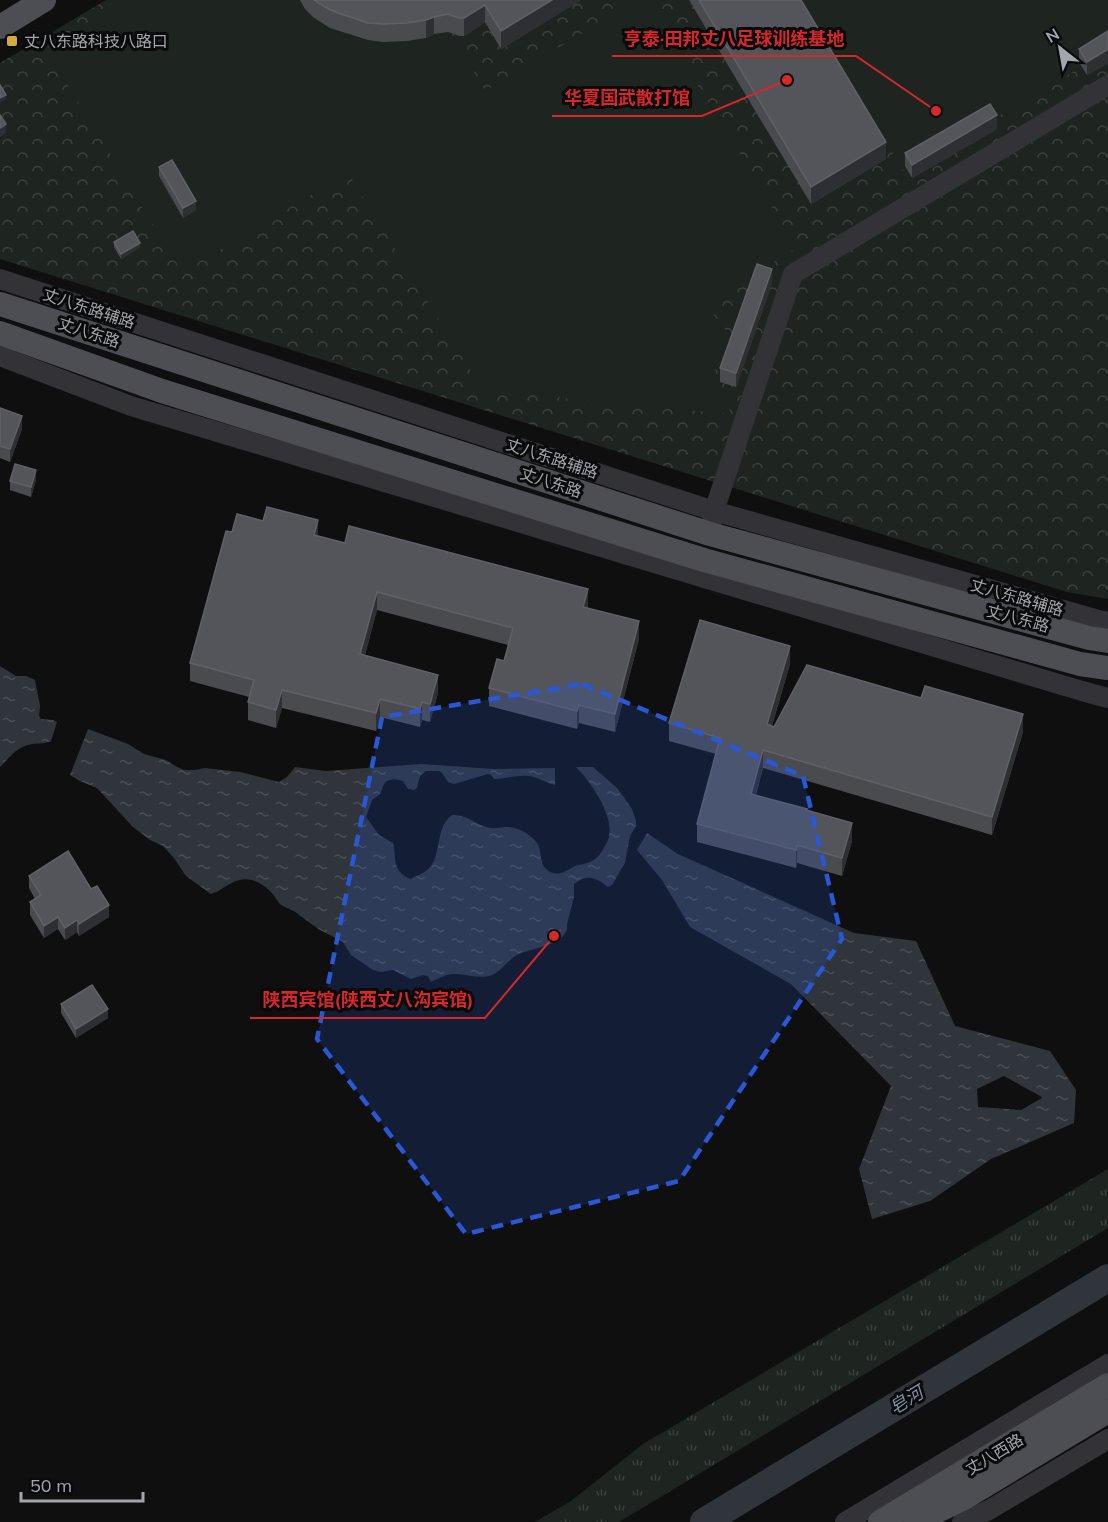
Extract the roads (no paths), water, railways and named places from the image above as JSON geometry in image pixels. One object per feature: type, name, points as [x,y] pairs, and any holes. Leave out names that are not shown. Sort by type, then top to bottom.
[{"type":"main road","points":[[0,27],[44,0]]},
{"type":"main road","name":"丈八东路","points":[[0,304],[1089,638],[1108,641]]},
{"type":"main road","name":"丈八东路","points":[[0,333],[162,391],[704,560],[1080,664],[1108,668]]},
{"type":"main road","name":"丈八西路","points":[[880,1522],[1108,1385]]},
{"type":"main road","name":"丈八西路","points":[[915,1522],[964,1498],[1108,1411]]},
{"type":"street","points":[[704,560],[712,523],[793,274],[1108,85]]},
{"type":"street","name":"丈八东路辅路","points":[[0,279],[712,523],[1108,622]]},
{"type":"street","points":[[0,356],[131,406],[1108,698]]},
{"type":"street","points":[[845,1522],[1108,1364]]},
{"type":"street","points":[[962,1522],[989,1510],[1108,1439]]},
{"type":"water","points":[[0,666],[16,676],[26,676],[35,680],[40,706],[39,716],[41,719],[57,722],[51,741],[22,747],[0,767]]},
{"type":"water","points":[[88,729],[128,744],[144,754],[166,760],[184,770],[205,768],[240,772],[279,782],[287,777],[295,767],[326,771],[421,764],[494,769],[555,768],[555,785],[532,777],[494,779],[488,774],[454,784],[448,782],[439,771],[426,771],[420,776],[417,788],[414,790],[408,789],[403,781],[394,779],[387,781],[380,794],[372,800],[366,817],[379,835],[393,843],[397,868],[410,879],[425,871],[432,864],[443,827],[452,815],[486,827],[509,827],[527,834],[539,846],[542,863],[548,871],[553,873],[557,874],[594,860],[602,852],[608,840],[610,828],[606,812],[598,797],[576,767],[593,767],[616,787],[632,809],[636,826],[630,836],[625,863],[612,885],[608,887],[591,878],[574,884],[574,897],[567,930],[558,940],[519,954],[489,976],[450,974],[431,982],[428,976],[423,975],[411,979],[393,970],[381,972],[373,970],[351,955],[343,942],[320,930],[295,911],[281,905],[262,884],[242,879],[211,894],[186,876],[163,846],[150,840],[133,827],[97,788],[70,775]]},
{"type":"water","points":[[647,833],[678,854],[854,933],[916,941],[955,1026],[1050,1051],[1076,1090],[1074,1123],[991,1159],[930,1201],[872,1219],[859,1169],[891,1086],[791,984],[690,927],[662,880],[637,850]],"holes":[[[1004,1076],[1042,1097],[1021,1110],[978,1107],[977,1089]]]},
{"type":"waterway","name":"皂河","points":[[704,1522],[1108,1278]]},
{"type":"place","name":"丈八东路科技八路口","points":[[12,41]]},
{"type":"place","name":"华夏国武散打馆","points":[[787,80]]},
{"type":"place","name":"亨泰·田邦丈八足球训练基地","points":[[936,111]]},
{"type":"place","name":"陕西宾馆(陕西丈八沟宾馆)","points":[[554,936]]}]
